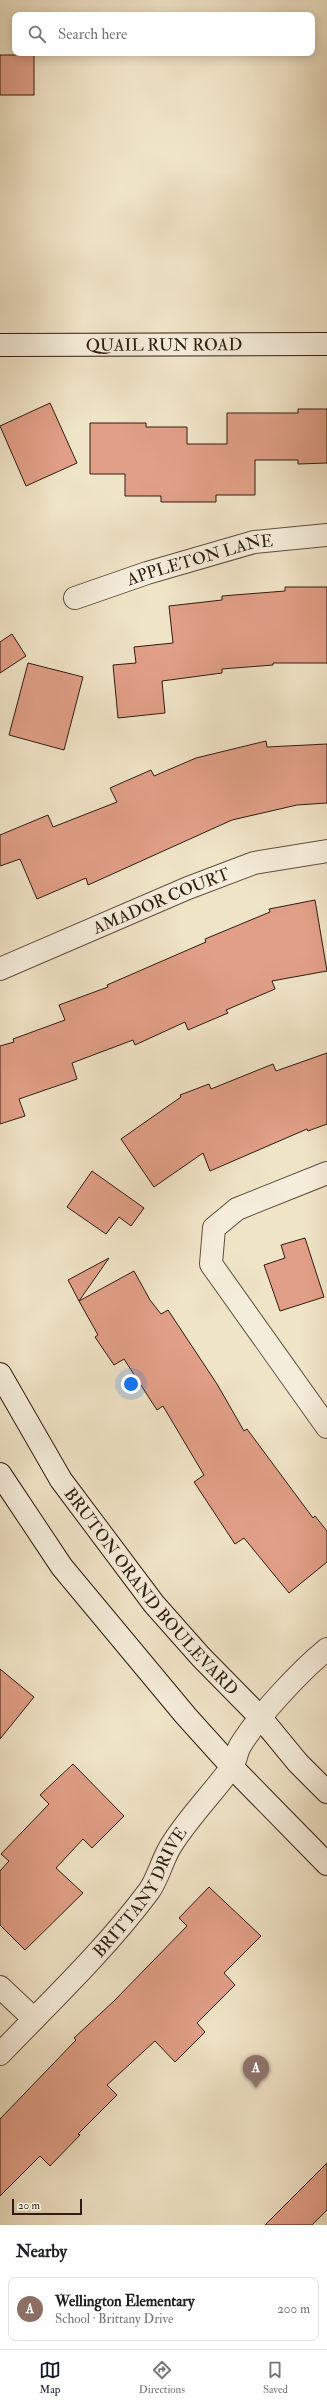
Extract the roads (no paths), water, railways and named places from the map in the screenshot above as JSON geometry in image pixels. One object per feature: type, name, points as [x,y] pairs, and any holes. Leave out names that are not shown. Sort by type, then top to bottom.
[{"type":"street","name":"QUAIL RUN ROAD","points":[[0,345],[327,344]]},
{"type":"street","name":"APPLETON LANE","points":[[75,598],[147,573],[254,542],[327,535]]},
{"type":"street","name":"AMADOR COURT","points":[[0,969],[188,888],[254,863],[327,851]]},
{"type":"street","points":[[327,1173],[237,1209],[214,1228],[211,1264],[327,1427]]},
{"type":"street","name":"BRUTON ORAND BOULEVARD","points":[[0,1374],[61,1480],[154,1604],[201,1658],[261,1718],[298,1763],[327,1792]]},
{"type":"street","points":[[0,1474],[62,1567],[186,1716],[232,1767],[327,1864]]},
{"type":"street","name":"BRITTANY DRIVE","points":[[0,2054],[130,1916],[151,1889],[170,1846],[232,1767],[240,1746],[261,1718],[310,1663],[327,1649]]},
{"type":"street","points":[[0,1987],[34,2019]]},
{"type":"place","name":"Wellington Elementary","points":[[256,2088]]}]
